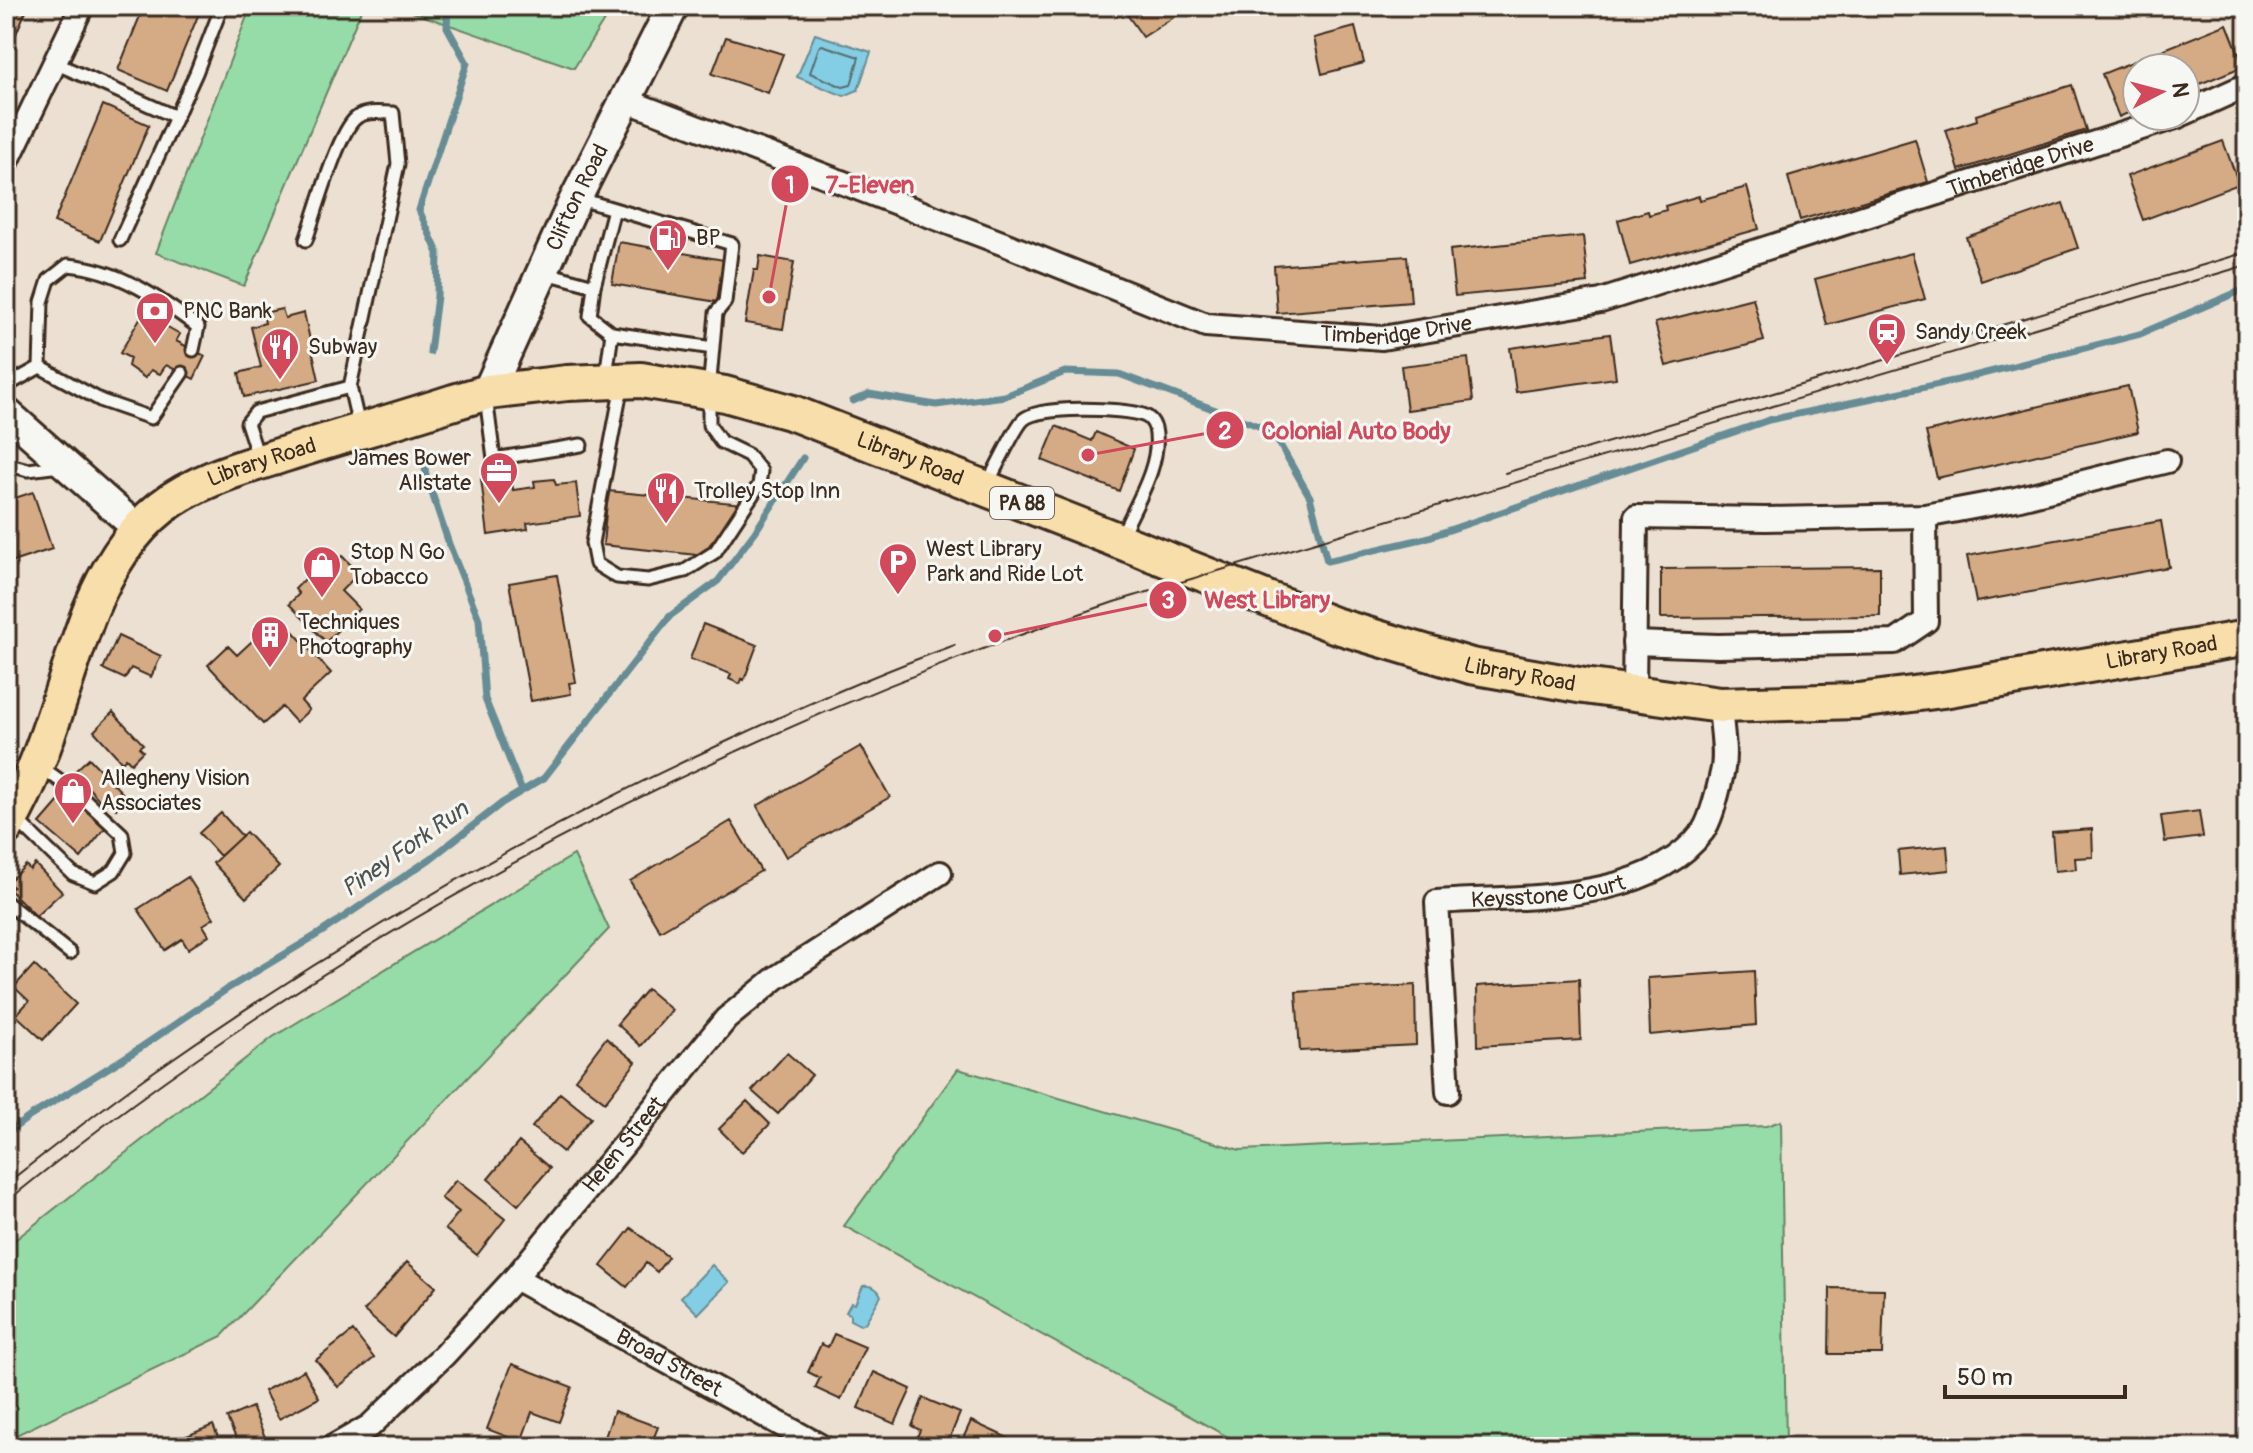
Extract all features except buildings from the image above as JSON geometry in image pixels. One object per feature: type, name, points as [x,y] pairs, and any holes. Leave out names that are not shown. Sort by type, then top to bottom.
[{"type":"main road","name":"Clifton Road","points":[[486,393],[577,198],[673,6]]},
{"type":"main road","name":"Library Road","points":[[10,821],[37,765],[91,609],[110,571],[138,529],[164,505],[259,462],[486,393],[614,381],[641,380],[709,391],[793,413],[1334,625],[1471,666],[1634,693],[1720,705],[1858,701],[2247,638]]},
{"type":"street","points":[[6,164],[82,6]]},
{"type":"street","points":[[2201,106],[2247,85]]},
{"type":"street","name":"Timberidge Drive","points":[[625,100],[1007,245],[1206,325],[1382,338],[1601,301],[2129,132]]},
{"type":"street","points":[[6,412],[138,529]]},
{"type":"street","points":[[1634,693],[1636,517],[1766,519],[1925,516],[2016,499],[2167,461]]},
{"type":"street","points":[[1634,643],[1718,646],[1895,642],[1926,621],[1925,516]]},
{"type":"street","name":"Keysstone Court","points":[[1448,1092],[1437,902],[1588,892],[1621,885],[1677,857],[1704,829],[1723,770],[1720,705]]},
{"type":"street","name":"Helen Street","points":[[333,1447],[370,1426],[444,1355],[515,1278],[726,1019],[776,978],[940,873]]},
{"type":"street","name":"Broad Street","points":[[515,1278],[822,1447]]},
{"type":"lane","points":[[120,240],[222,6]]},
{"type":"lane","points":[[55,63],[176,117]]},
{"type":"lane","points":[[306,240],[340,142],[356,118],[372,112],[393,113],[398,164],[350,387],[360,431]]},
{"type":"lane","points":[[577,198],[732,244],[725,302],[716,313],[709,425],[721,442],[748,455],[761,471],[759,485],[715,552],[685,571],[648,580],[617,577],[596,564],[592,543],[614,381],[612,333]]},
{"type":"lane","points":[[614,209],[594,286],[590,316],[612,333],[713,348]]},
{"type":"lane","points":[[40,367],[42,302],[49,280],[68,265],[92,267],[154,294],[198,327],[193,350]]},
{"type":"lane","points":[[542,272],[594,286]]},
{"type":"lane","points":[[40,367],[102,401],[151,418],[182,373]]},
{"type":"lane","points":[[6,386],[40,367]]},
{"type":"lane","points":[[259,462],[247,423],[256,412],[350,387]]},
{"type":"lane","points":[[486,393],[494,459],[581,445]]},
{"type":"lane","points":[[985,488],[1024,419],[1061,410],[1146,416],[1154,423],[1157,441],[1152,465],[1119,541]]},
{"type":"lane","points":[[6,464],[28,470],[66,465]]},
{"type":"lane","points":[[10,821],[73,874],[95,883],[114,871],[125,853],[122,834],[80,795],[37,765]]},
{"type":"lane","points":[[6,902],[70,953]]},
{"type":"green space","points":[[251,6],[363,6],[244,286],[156,253]]},
{"type":"green space","points":[[395,6],[613,6],[574,68]]},
{"type":"green space","points":[[574,855],[609,929],[222,1336],[6,1440],[6,1247],[273,1037]]},
{"type":"green space","points":[[958,1069],[1240,1150],[1766,1126],[1781,1121],[1786,1447],[1246,1447],[844,1226]]},
{"type":"water","points":[[815,34],[871,52],[858,90],[844,96],[797,77]]},
{"type":"water","points":[[712,1265],[729,1282],[698,1314],[681,1297]]},
{"type":"water","points":[[863,1286],[874,1288],[881,1296],[865,1323],[860,1325],[850,1320],[850,1314],[846,1312],[851,1303],[855,1304]]},
{"type":"waterway","name":"Piney Fork Run","points":[[430,352],[437,296],[438,253],[419,210],[467,63],[447,27],[448,6]]},
{"type":"waterway","points":[[853,401],[869,394],[936,405],[1005,396],[1065,372],[1119,374],[1272,431],[1310,497],[1327,561],[1426,538],[1769,420],[1958,380],[2140,334],[2247,288]]},
{"type":"waterway","name":"Piney Fork Run","points":[[422,446],[426,475],[479,619],[485,699],[522,791]]},
{"type":"waterway","name":"Piney Fork Run","points":[[6,1134],[227,989],[320,933],[430,859],[502,803],[544,778],[670,616],[718,581],[755,532],[803,458]]},
{"type":"tram line","points":[[1505,473],[2247,252]]},
{"type":"tram line","points":[[6,1202],[132,1105],[262,1014],[396,930],[533,852],[674,781],[818,715],[965,656],[1114,602],[2247,265]]},
{"type":"tram line","points":[[6,1184],[128,1090],[216,1029],[431,894],[655,775],[815,701],[955,645]]},
{"type":"place","name":"BP","points":[[668,272]]},
{"type":"place","name":"7-Eleven","points":[[769,297]]},
{"type":"place","name":"PNC Bank","points":[[155,345]]},
{"type":"place","name":"Sandy Creek","points":[[1887,366]]},
{"type":"place","name":"Subway","points":[[280,381]]},
{"type":"place","name":"Colonial Auto Body","points":[[1088,455]]},
{"type":"place","name":"James Bower Allstate","points":[[499,505]]},
{"type":"place","name":"Trolley Stop Inn","points":[[666,525]]},
{"type":"place","name":"West Library Park and Ride Lot","points":[[898,596]]},
{"type":"place","name":"Stop N Go Tobacco","points":[[322,599]]},
{"type":"place","name":"West Library","points":[[995,636]]},
{"type":"place","name":"Techniques Photography","points":[[270,669]]},
{"type":"place","name":"Allegheny Vision Associates","points":[[73,825]]}]
